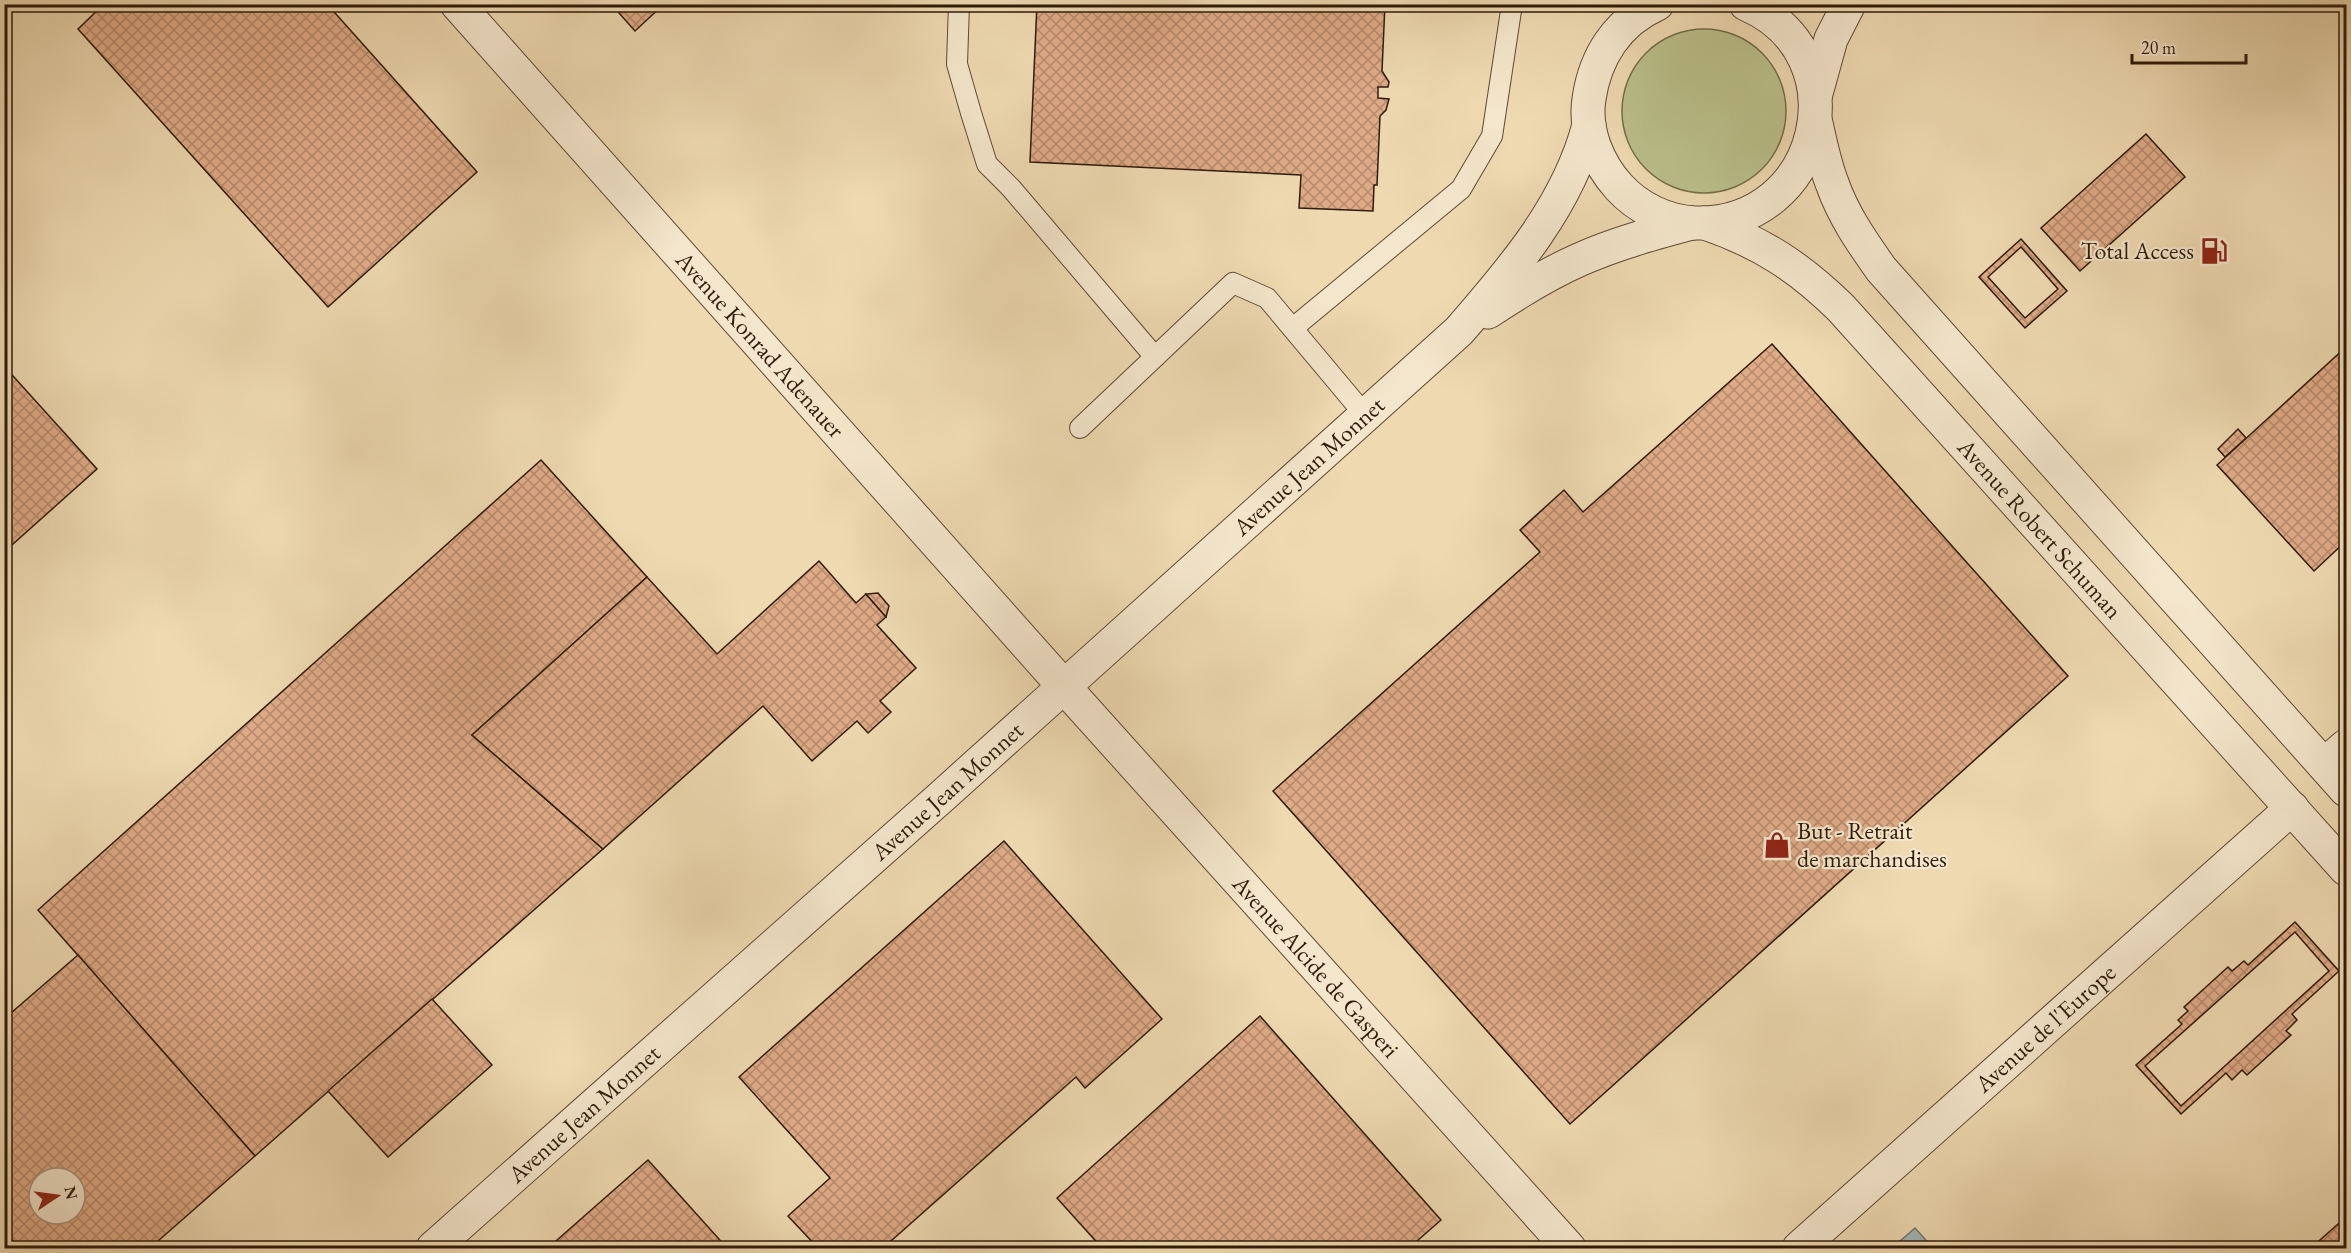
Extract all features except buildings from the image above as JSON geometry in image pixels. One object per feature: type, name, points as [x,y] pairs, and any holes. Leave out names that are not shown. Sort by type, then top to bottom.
[{"type":"street","name":"Avenue Konrad Adenauer","points":[[457,4],[1062,685]]},
{"type":"street","points":[[1590,125],[1588,104],[1591,84],[1602,55],[1613,37],[1628,23],[1657,4]]},
{"type":"street","points":[[1746,4],[1771,19],[1793,41],[1808,68],[1831,182],[1850,223],[1881,269],[2335,755],[2346,790]]},
{"type":"street","points":[[1815,109],[1820,75],[1831,39],[1849,4]]},
{"type":"street","name":"Avenue Jean Monnet","points":[[1459,331],[1517,293],[1582,259],[1629,241],[1698,223],[1725,221],[1764,205],[1793,177],[1804,159],[1811,139],[1815,109]]},
{"type":"street","name":"Avenue Jean Monnet","points":[[433,1248],[939,799],[1062,685],[1459,331],[1505,278],[1544,224],[1581,154],[1590,125]]},
{"type":"street","name":"Avenue Robert Schuman","points":[[1590,125],[1594,145],[1602,163],[1627,195],[1653,212],[1744,238],[1782,258],[1804,274],[1841,308],[2346,869]]},
{"type":"street","name":"Avenue Alcide de Gasperi","points":[[1062,685],[1569,1248]]},
{"type":"street","name":"Avenue de l'Europe","points":[[1799,1248],[2292,808]]},
{"type":"lane","points":[[959,4],[957,64],[987,164],[1011,188],[1155,357]]},
{"type":"lane","points":[[1293,328],[1461,189],[1492,136],[1512,4]]},
{"type":"lane","points":[[1080,428],[1233,283],[1268,298],[1365,415]]},
{"type":"green space","points":[[1704,29],[1720,30],[1736,35],[1750,42],[1762,53],[1773,65],[1780,79],[1785,95],[1785,127],[1780,143],[1773,157],[1762,169],[1750,180],[1736,187],[1720,192],[1704,193],[1688,192],[1672,187],[1658,180],[1646,169],[1635,157],[1628,143],[1623,127],[1622,111],[1623,95],[1628,79],[1635,65],[1646,53],[1658,42],[1672,35],[1688,30]]},
{"type":"water","points":[[1915,1228],[1933,1248],[1892,1248]]},
{"type":"place","name":"Total Access","points":[[2214,251]]},
{"type":"place","name":"But - Retrait de marchandises","points":[[1777,845]]}]
